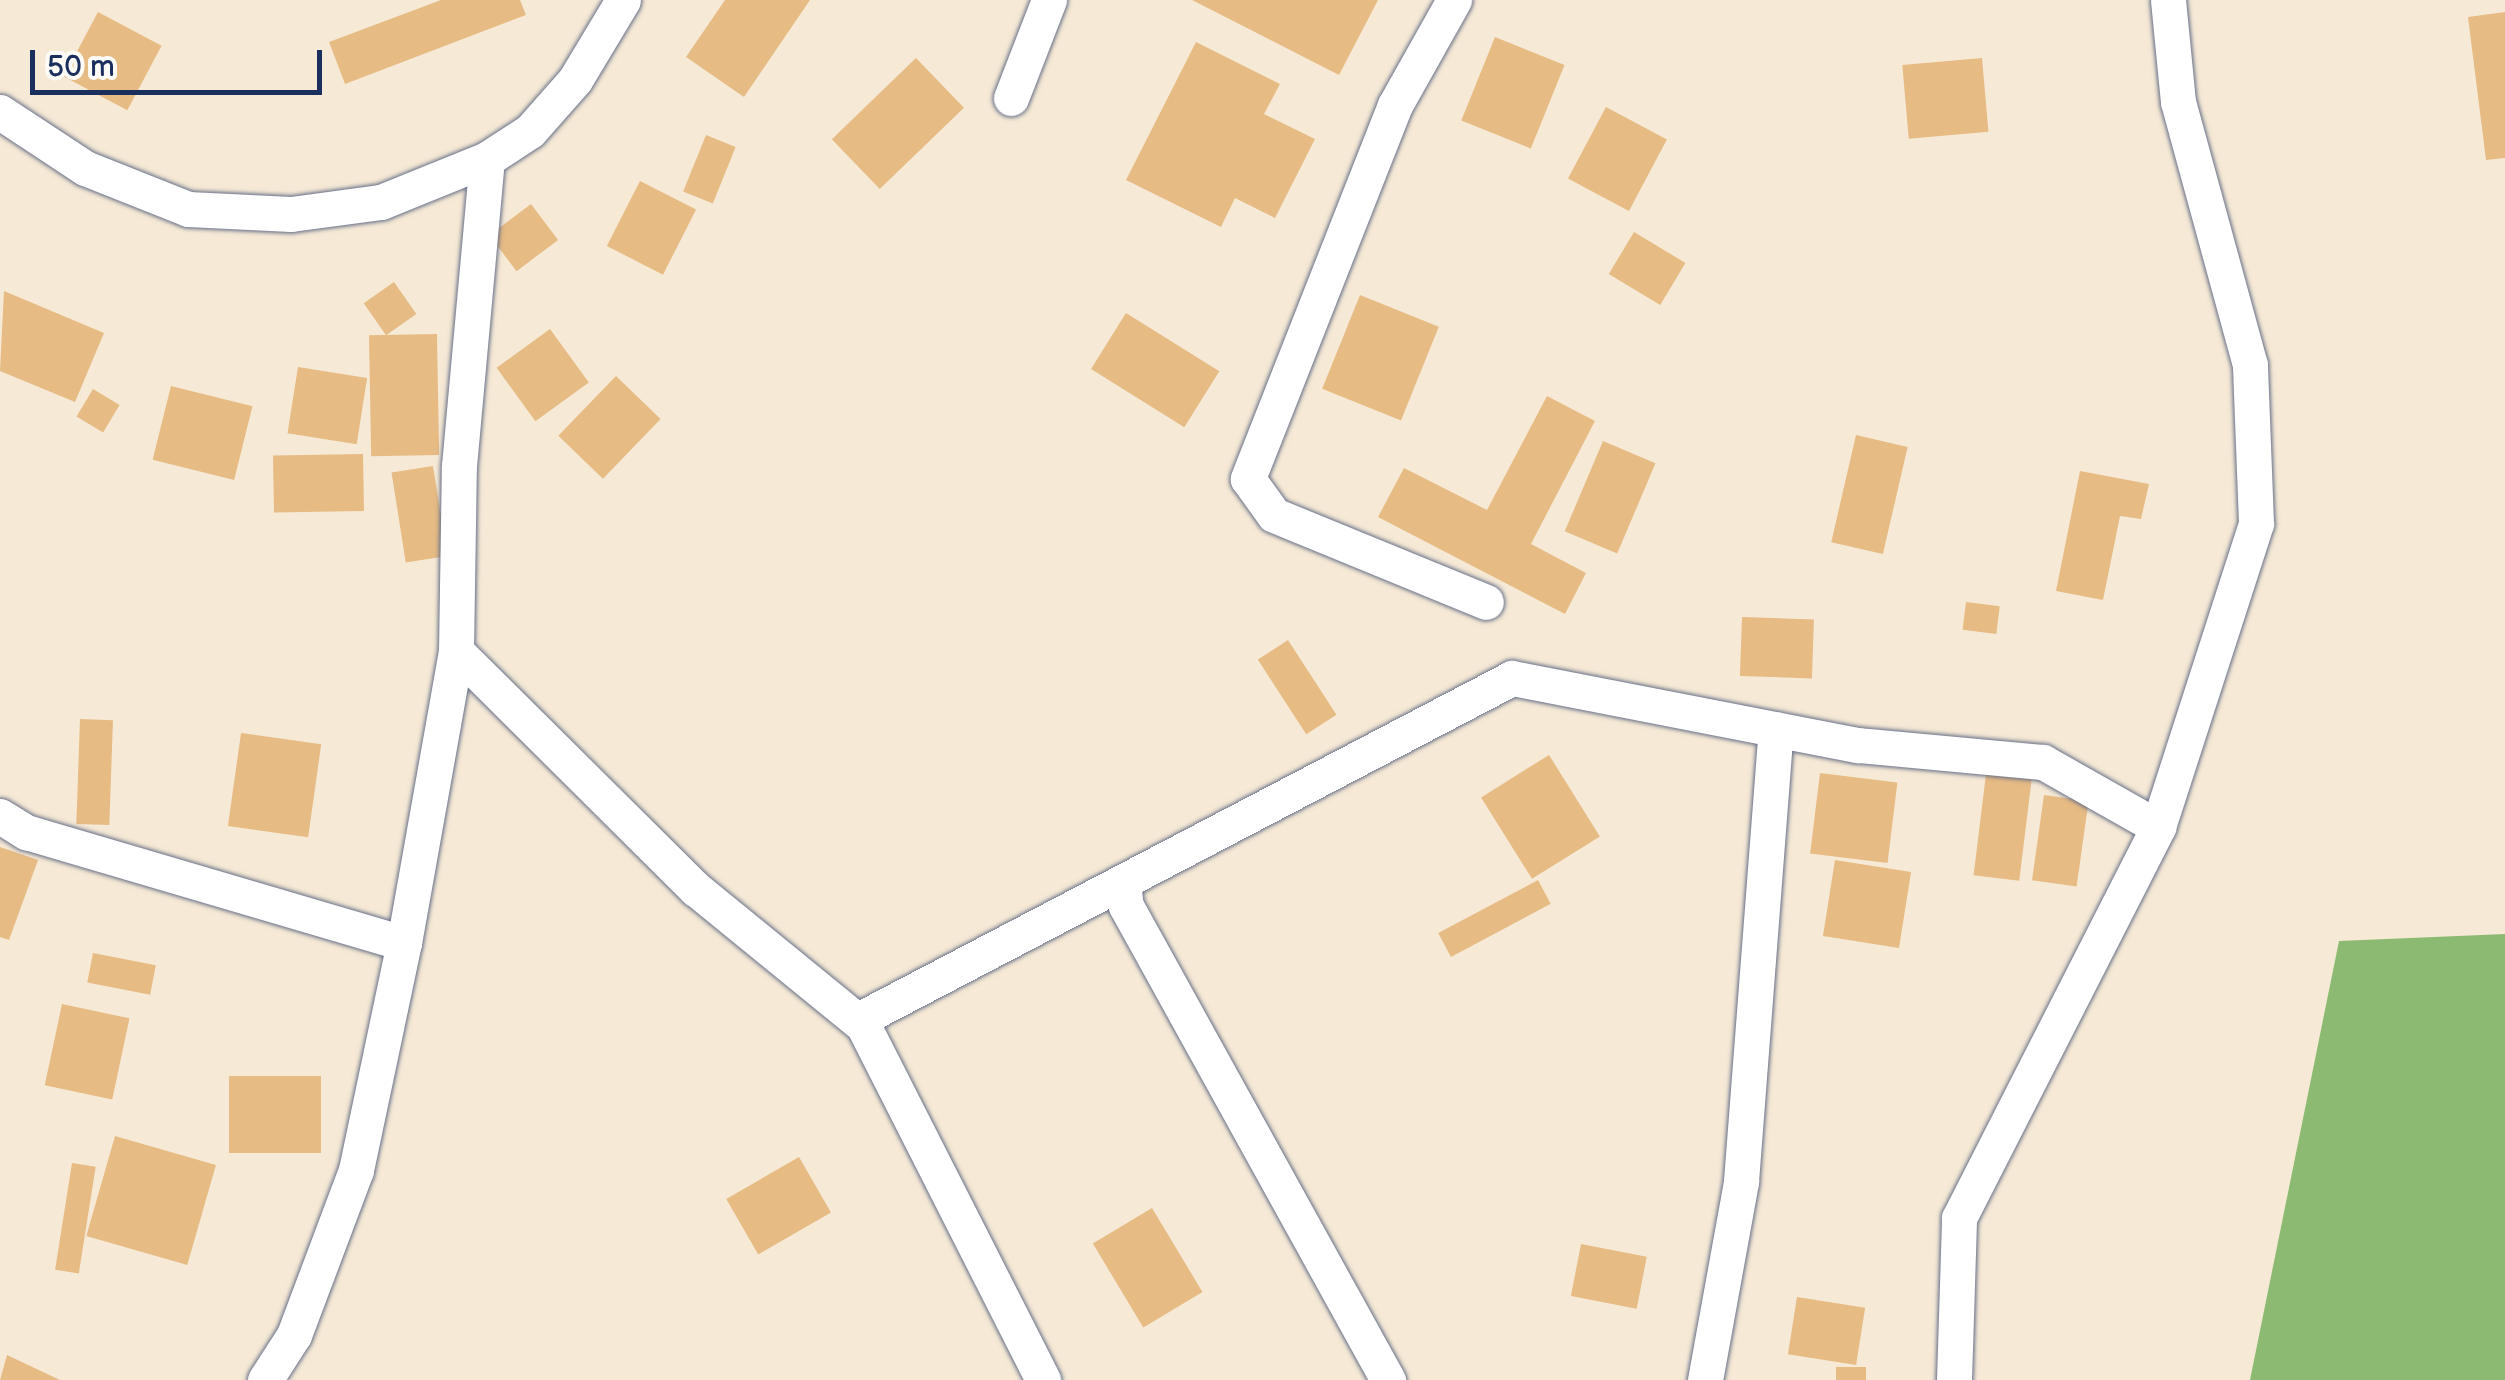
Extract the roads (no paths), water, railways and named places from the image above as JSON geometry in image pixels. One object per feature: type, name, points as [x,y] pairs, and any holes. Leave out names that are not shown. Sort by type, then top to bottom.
[{"type":"street","points":[[0,112],[85,168],[188,209],[291,214],[381,202],[486,160],[530,131],[575,80],[623,0]]},
{"type":"street","points":[[1011,98],[1049,0]]},
{"type":"street","points":[[1454,0],[1395,105],[1248,480],[1274,516],[1486,602]]},
{"type":"street","points":[[1954,1380],[1959,1218],[2158,827],[2256,523],[2250,364],[2178,102],[2168,0]]},
{"type":"street","points":[[265,1380],[294,1335],[356,1170],[404,942],[456,650],[459,466],[486,160]]},
{"type":"street","points":[[456,650],[696,889],[858,1020],[1043,1380]]},
{"type":"street","points":[[858,1020],[1512,678],[1776,729],[2042,762],[2158,827]]},
{"type":"street","points":[[1705,1380],[1741,1181],[1776,729]]},
{"type":"street","points":[[0,816],[26,832],[404,942]]},
{"type":"street","points":[[1123,883],[1126,906],[1388,1380]]}]
